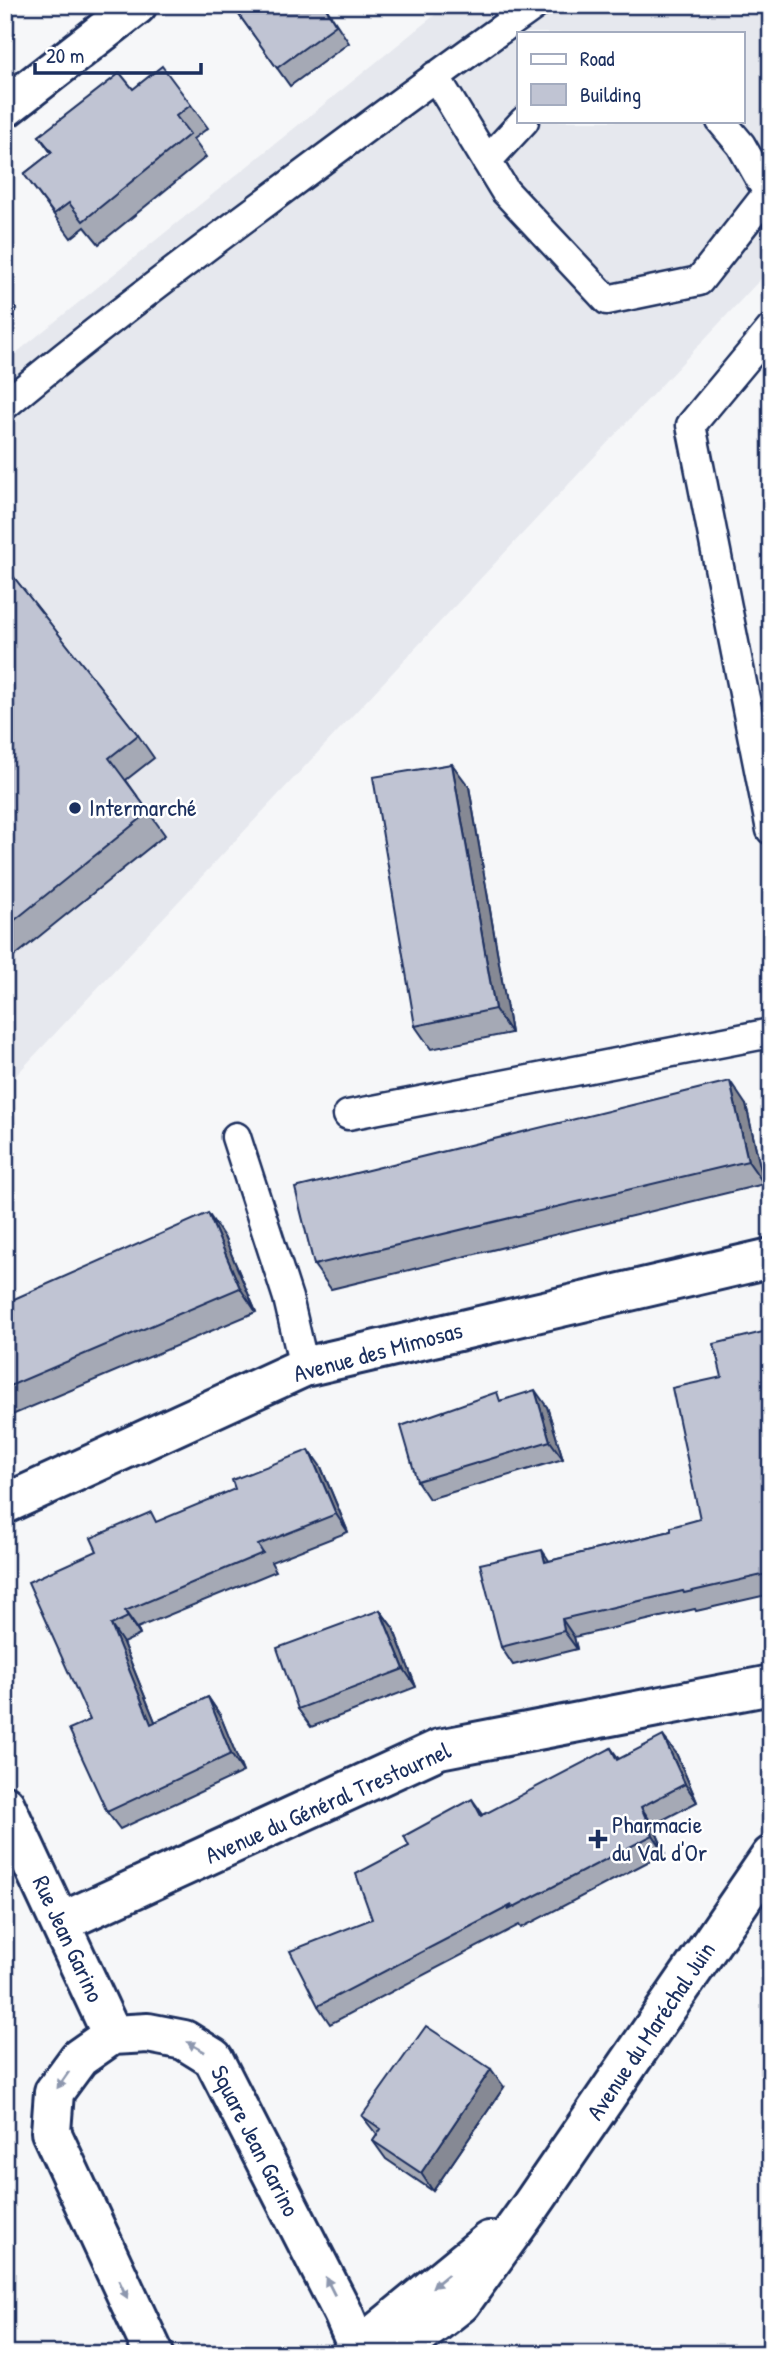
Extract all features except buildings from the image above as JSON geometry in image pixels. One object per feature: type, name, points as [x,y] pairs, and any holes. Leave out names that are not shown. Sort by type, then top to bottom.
[{"type":"street","points":[[5,108],[137,5]]},
{"type":"street","name":"Avenue des Mimosas","points":[[5,1504],[304,1367],[771,1258]]},
{"type":"street","name":"Avenue du Général Trestournel","points":[[62,1922],[439,1749],[771,1685]]},
{"type":"street","name":"Rue Jean Garino","points":[[5,1805],[62,1922],[112,2035]]},
{"type":"street","name":"Avenue du Maréchal Juin","points":[[396,2354],[461,2302],[531,2206],[771,1856]]},
{"type":"street","name":"Square Jean Garino","points":[[112,2035],[148,2033],[184,2040],[214,2058],[343,2313],[355,2352]]},
{"type":"street","points":[[112,2035],[79,2057],[54,2092],[51,2132],[153,2354]]},
{"type":"street","name":"Avenue du Maréchal Juin","points":[[355,2352],[531,2206]]},
{"type":"lane","points":[[5,405],[68,352],[168,275],[535,5]]},
{"type":"lane","points":[[435,76],[505,191],[607,300],[699,281],[768,193],[740,145],[722,122]]},
{"type":"lane","points":[[487,161],[523,122]]},
{"type":"lane","points":[[771,329],[691,425],[771,831]]},
{"type":"lane","points":[[348,1115],[771,1033]]},
{"type":"lane","points":[[236,1137],[288,1298],[304,1367]]},
{"type":"shaded area","points":[[447,5],[771,5],[771,268],[5,1087],[5,362]]},
{"type":"place","name":"Intermarché","points":[[75,808]]},
{"type":"place","name":"Pharmacie du Val d'Or","points":[[598,1839]]}]
